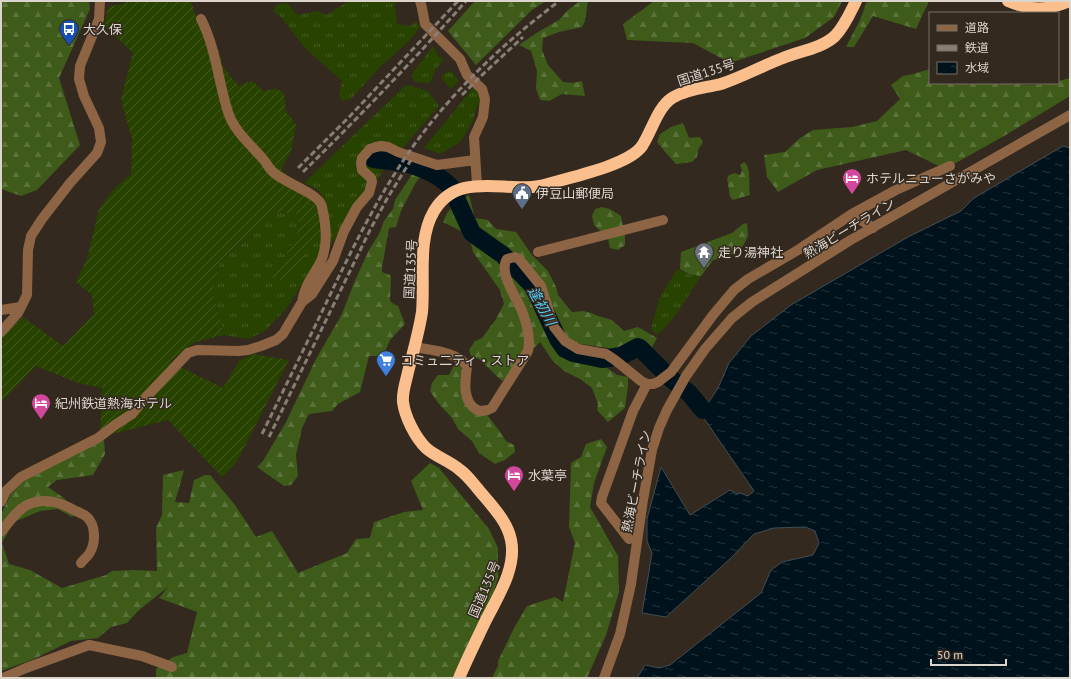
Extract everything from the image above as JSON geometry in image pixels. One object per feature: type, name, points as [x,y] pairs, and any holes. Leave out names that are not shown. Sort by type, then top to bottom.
[{"type":"highway","name":"国道135号","points":[[459,678],[507,576],[512,551],[511,540],[508,532],[496,511],[464,472],[426,448],[413,430],[403,401],[404,388],[422,311],[425,235],[436,208],[445,198],[458,190],[473,186],[494,185],[519,188],[538,187],[625,160],[641,148],[661,110],[673,98],[693,90],[729,81],[783,58],[826,43],[836,35],[856,1]]},
{"type":"highway","points":[[1008,1],[1022,7],[1039,9],[1055,7],[1070,1]]},
{"type":"street","points":[[1,332],[18,313],[27,295],[28,250],[31,236],[42,219],[70,183],[97,153],[101,142],[100,128],[83,93],[79,79],[80,66],[99,19],[100,1]]},
{"type":"street","points":[[420,1],[425,24],[460,58],[467,75],[482,89],[485,99],[483,117],[474,137],[475,160],[473,186]]},
{"type":"street","points":[[1,502],[6,491],[21,477],[98,438],[132,414],[188,353],[197,350],[239,351],[261,346],[276,340],[283,334],[302,302],[307,285],[322,260],[326,242],[322,206],[318,199],[271,171],[263,159],[242,137],[228,113],[219,80],[213,47],[201,19]]},
{"type":"street","name":"熱海ビーチライン","points":[[604,678],[620,634],[631,584],[652,450],[659,428],[674,397],[686,376],[705,349],[732,318],[752,302],[873,228],[1070,115]]},
{"type":"street","points":[[302,302],[312,294],[333,262],[346,226],[357,207],[369,193],[372,182],[362,170],[361,163],[362,158],[370,149],[381,146],[437,165],[475,160]]},
{"type":"street","points":[[414,347],[458,357],[467,366],[466,397],[469,402],[474,408],[482,411],[487,411],[492,408],[528,351],[529,345],[526,322],[510,286],[505,270],[505,263],[507,259],[515,257],[519,259],[541,286],[554,327],[565,341],[578,348],[606,354],[646,384],[658,382],[671,372],[713,315],[739,286],[748,279],[798,250],[852,214],[896,190],[950,166]]},
{"type":"street","points":[[852,214],[873,228]]},
{"type":"street","points":[[538,252],[663,220]]},
{"type":"street","points":[[1,310],[21,307]]},
{"type":"street","points":[[629,539],[601,503],[633,411],[646,384]]},
{"type":"street","points":[[1,532],[16,513],[26,506],[39,501],[53,501],[88,517],[95,532],[93,545],[89,554],[81,563]]},
{"type":"street","points":[[3,678],[88,644],[142,656],[172,667]]},
{"type":"green space","points":[[1,1],[89,1],[90,9],[59,78],[80,145],[37,190],[21,196],[1,189]]},
{"type":"green space","points":[[133,1],[191,1],[195,14],[219,51],[223,67],[239,86],[251,81],[263,90],[266,91],[275,88],[284,93],[286,111],[296,125],[291,151],[281,169],[321,209],[324,229],[286,281],[273,278],[273,269],[285,257],[299,229],[298,214],[270,212],[257,230],[238,245],[220,263],[212,292],[224,335],[195,342],[170,362],[223,388],[239,361],[253,354],[289,360],[236,463],[222,477],[168,420],[100,437],[102,388],[78,383],[36,366],[1,402],[1,338],[23,317],[63,346],[94,314],[92,295],[76,282],[87,259],[99,209],[113,190],[131,174],[132,139],[121,99],[133,53],[104,26],[108,7]]},
{"type":"green space","points":[[349,1],[396,1],[395,6],[397,24],[411,26],[416,21],[420,27],[410,40],[379,68],[351,99],[342,101],[339,95],[342,81],[305,48],[280,16],[273,11],[276,5],[283,3],[288,4],[297,15],[318,11],[327,15]]},
{"type":"green space","points":[[475,1],[546,1],[532,10],[476,65],[448,31]]},
{"type":"green space","points":[[580,1],[588,1],[585,21],[582,27],[559,32],[543,38],[542,50],[548,65],[563,82],[572,83],[582,81],[585,96],[562,94],[549,101],[540,100],[536,88],[537,71],[531,51],[519,45],[559,20],[568,10]]},
{"type":"green space","points":[[654,1],[842,1],[834,17],[805,38],[730,63],[693,43],[627,40],[623,24]]},
{"type":"green space","points":[[867,1],[929,1],[916,29],[873,16],[854,47],[846,47],[860,20]]},
{"type":"green space","points":[[433,46],[439,57],[445,59],[436,70],[430,83],[415,82],[411,75]]},
{"type":"green space","points":[[929,69],[929,84],[1059,84],[1059,81],[1070,78],[1070,96],[1004,136],[945,169],[906,150],[817,170],[778,192],[767,177],[764,155],[785,152],[800,138],[813,130],[852,127],[877,121],[900,99],[891,85],[903,76]]},
{"type":"green space","points":[[451,71],[459,81],[451,89],[441,78],[443,74]]},
{"type":"green space","points":[[406,85],[428,91],[439,106],[386,167],[331,244],[324,200],[315,188],[304,183]]},
{"type":"green space","points":[[473,88],[478,92],[480,99],[473,121],[460,142],[440,154],[424,148]]},
{"type":"green space","points":[[683,123],[689,138],[700,137],[703,142],[698,150],[697,157],[692,162],[676,164],[657,142],[660,134],[671,127]]},
{"type":"green space","points":[[744,162],[749,172],[750,195],[733,200],[730,197],[727,178],[729,175],[735,173],[740,175],[742,170],[740,165]]},
{"type":"green space","points":[[415,170],[422,170],[423,174],[415,184],[401,211],[396,227],[389,228],[382,268],[382,272],[390,275],[391,278],[390,300],[398,306],[405,324],[390,340],[383,356],[369,356],[360,392],[338,404],[332,411],[309,414],[302,428],[296,455],[298,476],[291,485],[284,486],[257,467],[263,461],[286,422],[316,359],[342,314],[368,252],[380,232],[384,221],[393,209],[395,200]]},
{"type":"green space","points":[[469,195],[475,218],[488,220],[496,229],[516,232],[532,255],[548,271],[556,287],[558,295],[572,312],[583,311],[612,320],[624,331],[638,327],[657,338],[650,351],[634,356],[608,348],[555,340],[589,355],[617,375],[628,377],[625,408],[608,422],[597,410],[598,404],[592,388],[580,379],[564,371],[552,360],[540,342],[502,381],[479,359],[471,356],[469,350],[475,341],[482,338],[496,319],[504,304],[500,290],[473,252],[469,235],[443,222],[447,213],[453,206]]},
{"type":"green space","points":[[602,207],[610,209],[621,216],[625,236],[625,245],[618,250],[610,248],[608,238],[594,225],[592,216],[595,209]]},
{"type":"green space","points":[[270,212],[298,214],[299,229],[285,257],[273,269],[273,278],[324,229],[319,258],[286,309],[266,330],[249,339],[224,335],[212,292],[220,263],[257,230]]},
{"type":"green space","points":[[747,223],[748,236],[743,246],[728,257],[713,260],[701,276],[689,274],[680,269],[681,252],[732,233],[743,224]]},
{"type":"green space","points":[[677,269],[689,274],[701,276],[671,322],[657,335],[651,329],[659,299]]},
{"type":"green space","points":[[455,363],[458,363],[463,371],[463,397],[487,415],[506,441],[514,445],[515,452],[505,460],[495,464],[479,453],[472,441],[458,429],[452,418],[438,403],[430,391],[432,383],[438,375],[449,375]]},
{"type":"green space","points":[[601,439],[607,447],[594,483],[590,507],[618,556],[619,592],[606,635],[587,678],[492,678],[498,666],[498,661],[514,628],[527,606],[555,597],[563,602],[575,543],[569,527],[571,463],[581,457],[586,444]]},
{"type":"green space","points":[[104,440],[105,454],[93,475],[57,480],[48,487],[64,498],[77,513],[72,517],[58,509],[40,511],[14,522],[2,543],[9,564],[30,570],[62,588],[106,575],[112,571],[157,571],[156,528],[162,515],[163,475],[184,470],[175,502],[189,503],[194,480],[205,475],[210,475],[235,505],[256,537],[272,531],[298,573],[347,553],[356,539],[370,538],[374,522],[404,512],[423,510],[411,481],[430,463],[439,468],[489,529],[498,548],[498,578],[493,594],[452,678],[156,678],[156,669],[173,657],[187,653],[197,612],[159,598],[168,587],[139,610],[127,623],[111,627],[98,638],[71,641],[34,659],[1,671],[1,514],[11,494],[24,481]]},
{"type":"water","points":[[1063,146],[1070,148],[1070,678],[637,678],[645,665],[659,668],[670,665],[761,593],[771,570],[782,562],[813,555],[819,543],[815,531],[805,527],[774,528],[754,534],[732,557],[666,617],[642,613],[652,553],[647,541],[647,519],[661,467],[690,515],[730,490],[737,494],[740,493],[748,496],[754,491],[701,414],[718,388],[729,363],[751,336],[791,305],[908,237],[961,211],[974,198]]},
{"type":"waterway","name":"逢初川","points":[[371,158],[400,162],[416,167],[431,173],[451,187],[472,233],[503,255],[533,286],[558,339],[565,349],[573,353],[602,359],[621,356],[638,347],[670,378],[689,393],[703,410]]},
{"type":"railway","points":[[298,168],[351,115],[458,1]]},
{"type":"railway","points":[[303,172],[386,88],[466,1]]},
{"type":"railway","points":[[262,434],[371,213],[415,143],[471,77],[513,38],[558,2]]},
{"type":"railway","points":[[462,95],[523,37]]},
{"type":"railway","points":[[269,437],[371,228],[411,160]]},
{"type":"place","name":"大久保","points":[[69,46]]},
{"type":"place","name":"ホテルニューさがみや","points":[[852,195]]},
{"type":"place","name":"伊豆山郵便局","points":[[522,210]]},
{"type":"place","name":"走り湯神社","points":[[704,269]]},
{"type":"place","name":"コミュ二ティ・ストア","points":[[386,377]]},
{"type":"place","name":"紀州鉄道熱海ホテル","points":[[41,420]]},
{"type":"place","name":"水葉亭","points":[[514,492]]}]
